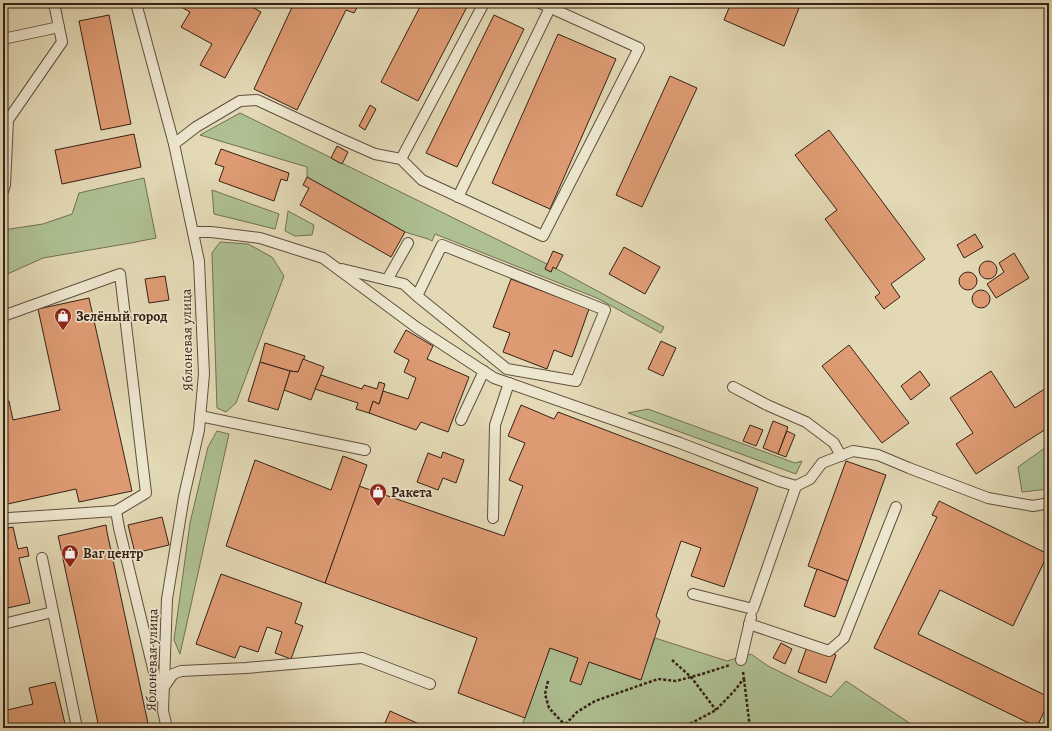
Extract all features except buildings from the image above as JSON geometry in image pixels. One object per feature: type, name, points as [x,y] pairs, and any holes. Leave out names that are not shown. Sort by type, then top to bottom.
[{"type":"lane","points":[[3,191],[5,185],[8,120],[62,42],[54,3]]},
{"type":"lane","name":"Яблоневая улица","points":[[136,3],[174,144],[199,261],[204,374],[199,430],[184,496],[167,599],[163,711],[166,728]]},
{"type":"lane","points":[[401,159],[484,3]]},
{"type":"lane","points":[[174,144],[196,127],[240,101],[257,100],[375,154],[401,159],[422,180],[543,236],[639,48],[540,3]]},
{"type":"lane","points":[[458,197],[550,8]]},
{"type":"lane","points":[[3,40],[59,27]]},
{"type":"lane","points":[[193,232],[211,232],[260,238],[323,258],[416,327],[494,378],[680,443],[779,481],[796,486],[810,479],[822,464],[853,451],[878,455],[988,498],[1033,506],[1049,503]]},
{"type":"lane","points":[[388,280],[408,243]]},
{"type":"lane","points":[[336,268],[404,284],[417,296],[507,369],[576,381],[605,310],[442,245],[417,296]]},
{"type":"lane","points":[[3,316],[120,274],[146,493],[116,511],[3,519]]},
{"type":"lane","points":[[461,420],[484,371]]},
{"type":"lane","points":[[493,518],[495,425],[509,383]]},
{"type":"lane","points":[[733,387],[767,405],[806,422],[834,443],[841,456]]},
{"type":"lane","points":[[200,416],[365,450]]},
{"type":"lane","points":[[741,660],[753,609],[796,486]]},
{"type":"lane","points":[[749,624],[829,651],[844,638],[896,507]]},
{"type":"lane","points":[[116,511],[163,711]]},
{"type":"lane","points":[[42,558],[77,728]]},
{"type":"lane","points":[[693,594],[753,609]]},
{"type":"lane","points":[[3,624],[53,612]]},
{"type":"lane","points":[[164,687],[173,674],[181,671],[246,668],[362,658],[430,684]]},
{"type":"path","points":[[672,660],[691,677],[716,710]]},
{"type":"path","points":[[562,728],[566,726],[577,712],[595,701],[658,679],[676,680],[691,677],[724,668],[741,660],[750,728]]},
{"type":"path","points":[[681,728],[716,710],[744,678]]},
{"type":"path","points":[[548,681],[544,694],[549,708],[566,726]]},
{"type":"green space","points":[[240,113],[547,264],[545,269],[551,272],[553,267],[664,327],[661,333],[597,298],[435,234],[432,241],[405,232],[307,177],[307,167],[200,135]]},
{"type":"green space","points":[[144,178],[156,238],[43,258],[3,276],[3,230],[43,224],[72,214],[79,193]]},
{"type":"green space","points":[[212,190],[279,214],[275,229],[214,214]]},
{"type":"green space","points":[[288,211],[314,225],[312,235],[295,236],[285,231]]},
{"type":"green space","points":[[220,242],[248,244],[272,257],[284,276],[236,403],[226,412],[217,408],[212,253]]},
{"type":"green space","points":[[648,409],[795,463],[802,461],[796,474],[628,413]]},
{"type":"green space","points":[[217,431],[229,434],[180,654],[174,640],[190,523],[208,447]]},
{"type":"green space","points":[[1049,445],[1049,489],[1022,492],[1018,467]]},
{"type":"green space","points":[[655,638],[727,661],[751,654],[768,666],[831,697],[846,681],[917,728],[521,728],[550,648],[578,658],[570,680],[580,684],[589,662],[640,680]]},
{"type":"place","name":"Зелёный город","points":[[63,331]]},
{"type":"place","name":"Ракета","points":[[378,507]]},
{"type":"place","name":"Ваг центр","points":[[70,568]]}]
